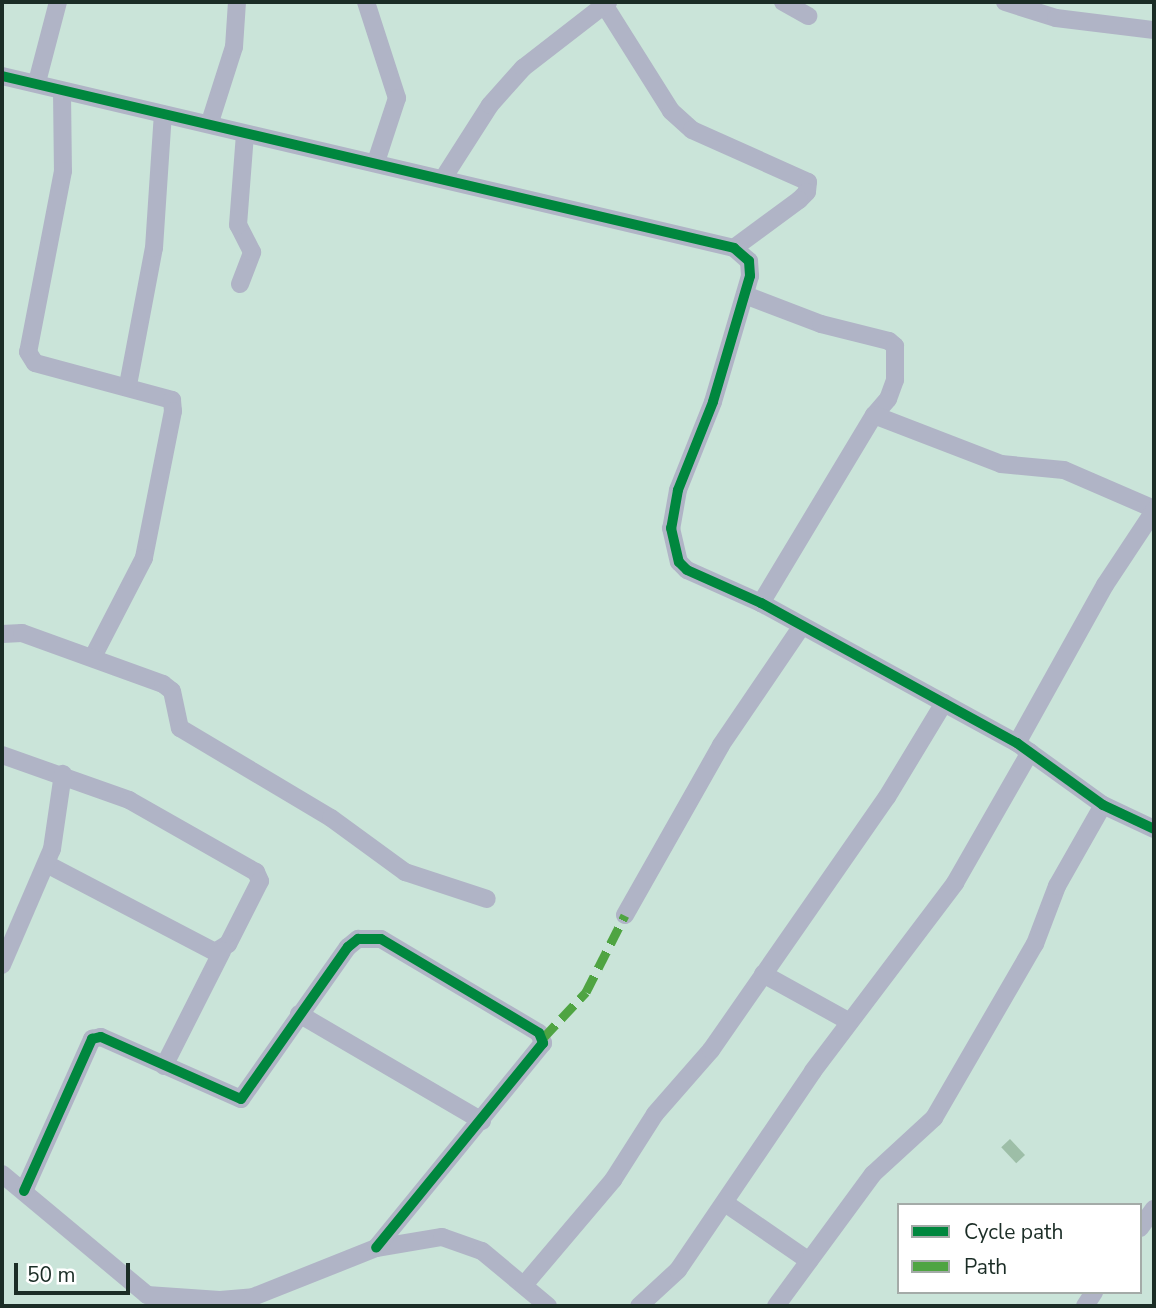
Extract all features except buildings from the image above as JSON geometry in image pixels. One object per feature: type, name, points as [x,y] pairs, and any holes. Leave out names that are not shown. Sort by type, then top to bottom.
[{"type":"street","points":[[37,82],[58,2]]},
{"type":"street","points":[[209,122],[234,47],[237,2]]},
{"type":"street","points":[[366,2],[397,98],[376,162]]},
{"type":"street","points":[[783,2],[808,16]]},
{"type":"street","points":[[1005,2],[1056,18],[1154,30]]},
{"type":"street","points":[[444,177],[490,105],[523,68],[607,4],[671,111],[692,130],[808,182],[807,192],[799,200],[734,248]]},
{"type":"street","points":[[2,76],[37,82],[62,92],[209,122],[245,135],[444,177],[734,248],[749,261],[745,295],[713,402],[678,490],[672,538],[676,555],[687,570],[761,603],[944,703],[1024,748],[1103,805],[1154,829]]},
{"type":"street","points":[[62,92],[64,162],[28,352],[36,363],[128,385],[172,400],[173,411],[144,558],[93,657]]},
{"type":"street","points":[[128,385],[154,248],[163,114]]},
{"type":"street","points":[[240,284],[252,252],[238,225],[245,135]]},
{"type":"street","points":[[745,295],[821,324],[889,341],[895,346],[895,380],[888,399],[874,415],[761,603]]},
{"type":"street","points":[[639,1306],[678,1270],[850,1022],[955,883],[1105,585],[1154,510],[1064,470],[1001,464],[874,415]]},
{"type":"street","points":[[625,915],[721,745],[802,626]]},
{"type":"street","points":[[2,634],[22,633],[163,684],[172,691],[180,728],[331,818],[388,863],[487,899]]},
{"type":"street","points":[[524,1285],[613,1180],[654,1114],[711,1050],[881,806],[944,703]]},
{"type":"street","points":[[2,755],[63,774],[129,800],[256,872],[259,889],[222,951],[163,1066]]},
{"type":"street","points":[[4,953],[47,864],[63,774]]},
{"type":"street","points":[[776,1306],[873,1174],[934,1118],[1035,943],[1057,886],[1103,805]]},
{"type":"street","points":[[47,864],[203,948],[222,951]]},
{"type":"street","points":[[24,1191],[92,1039],[102,1037],[242,1099],[299,1014],[358,939],[381,939],[543,1038],[542,1048],[376,1248]]},
{"type":"street","points":[[763,974],[850,1022]]},
{"type":"street","points":[[299,1014],[482,1121]]},
{"type":"street","points":[[2,1174],[150,1301],[253,1297],[376,1248],[442,1237],[461,1240],[524,1285],[548,1306]]},
{"type":"street","points":[[725,1203],[809,1261]]},
{"type":"street","points":[[1142,1225],[1154,1209]]},
{"type":"marked path","points":[[543,1038],[586,992],[625,915]]},
{"type":"cycle path","points":[[2,76],[734,248],[749,261],[750,276],[713,402],[678,490],[671,528],[679,562],[687,570],[761,603],[1017,743],[1103,805],[1154,829]]},
{"type":"cycle path","points":[[24,1191],[92,1039],[101,1037],[241,1099],[348,947],[358,939],[381,939],[539,1033],[543,1043],[376,1248]]}]
